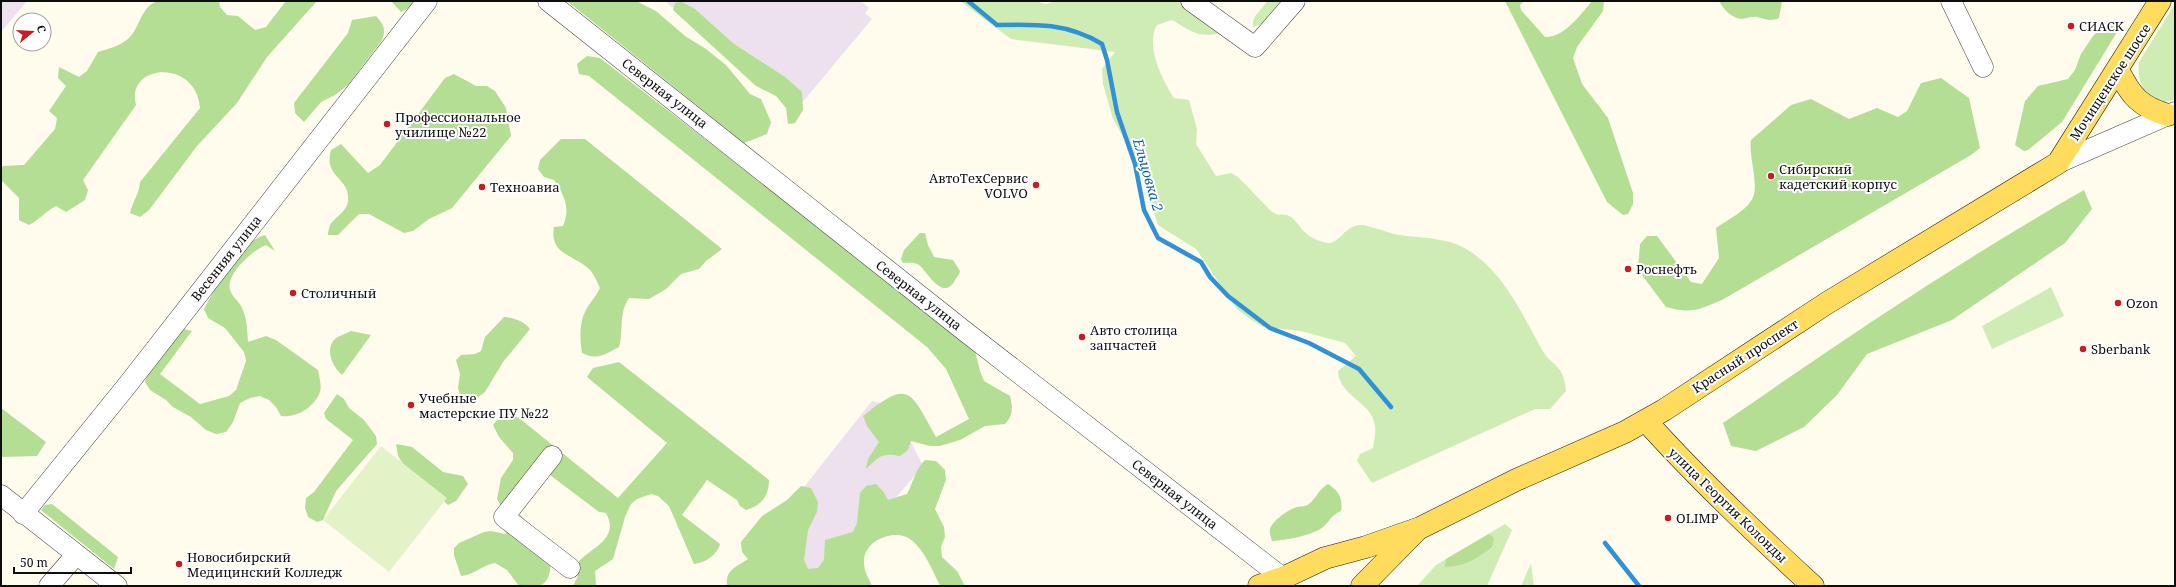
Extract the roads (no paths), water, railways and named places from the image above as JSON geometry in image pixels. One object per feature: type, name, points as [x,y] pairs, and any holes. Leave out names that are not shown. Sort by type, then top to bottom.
[{"type":"main road","name":"Мочищенское шоссе","points":[[2058,163],[2118,70],[2160,1]]},
{"type":"main road","points":[[2118,70],[2128,91],[2140,102],[2154,111],[2172,113]]},
{"type":"main road","name":"Красный проспект","points":[[1259,586],[1287,582],[1325,558],[1366,547],[1420,528],[1516,480],[1646,421],[1827,303],[2058,163]]},
{"type":"main road","name":"улица Георгия Колонды","points":[[1646,421],[1718,497],[1813,586]]},
{"type":"main road","name":"Красный проспект","points":[[1362,586],[1420,528]]},
{"type":"street","name":"Весенняя улица","points":[[24,514],[125,389],[427,1]]},
{"type":"street","name":"Северная улица","points":[[548,1],[967,333],[1287,582]]},
{"type":"street","points":[[1191,1],[1255,47],[1295,1]]},
{"type":"street","points":[[1951,1],[1984,66]]},
{"type":"street","points":[[2058,163],[2172,113]]},
{"type":"street","points":[[552,456],[504,517],[570,568]]},
{"type":"street","points":[[1,495],[116,586]]},
{"type":"street","points":[[49,586],[76,555]]},
{"type":"waterway","name":"Ельцовка 2","points":[[968,1],[997,25],[1038,25],[1064,28],[1089,37],[1102,44],[1107,60],[1117,112],[1135,164],[1144,210],[1158,238],[1201,262],[1210,277],[1228,296],[1270,328],[1309,343],[1359,369],[1391,407]]},
{"type":"waterway","name":"Ельцовка 2","points":[[1605,543],[1639,586]]},
{"type":"place","name":"СИАСК","points":[[2071,26]]},
{"type":"place","name":"Профессиональное училище №22","points":[[387,124]]},
{"type":"place","name":"Сибирский кадетский корпус","points":[[1771,176]]},
{"type":"place","name":"АвтоТехСервис VOLVO","points":[[1036,185]]},
{"type":"place","name":"Техноавиа","points":[[482,187]]},
{"type":"place","name":"Роснефть","points":[[1628,269]]},
{"type":"place","name":"Столичный","points":[[293,293]]},
{"type":"place","name":"Ozon","points":[[2118,303]]},
{"type":"place","name":"Авто столица запчастей","points":[[1082,337]]},
{"type":"place","name":"Sberbank","points":[[2083,349]]},
{"type":"place","name":"Учебные мастерские ПУ №22","points":[[411,405]]},
{"type":"place","name":"OLIMP","points":[[1668,518]]},
{"type":"place","name":"Новосибирский Медицинский Колледж","points":[[179,564]]}]
